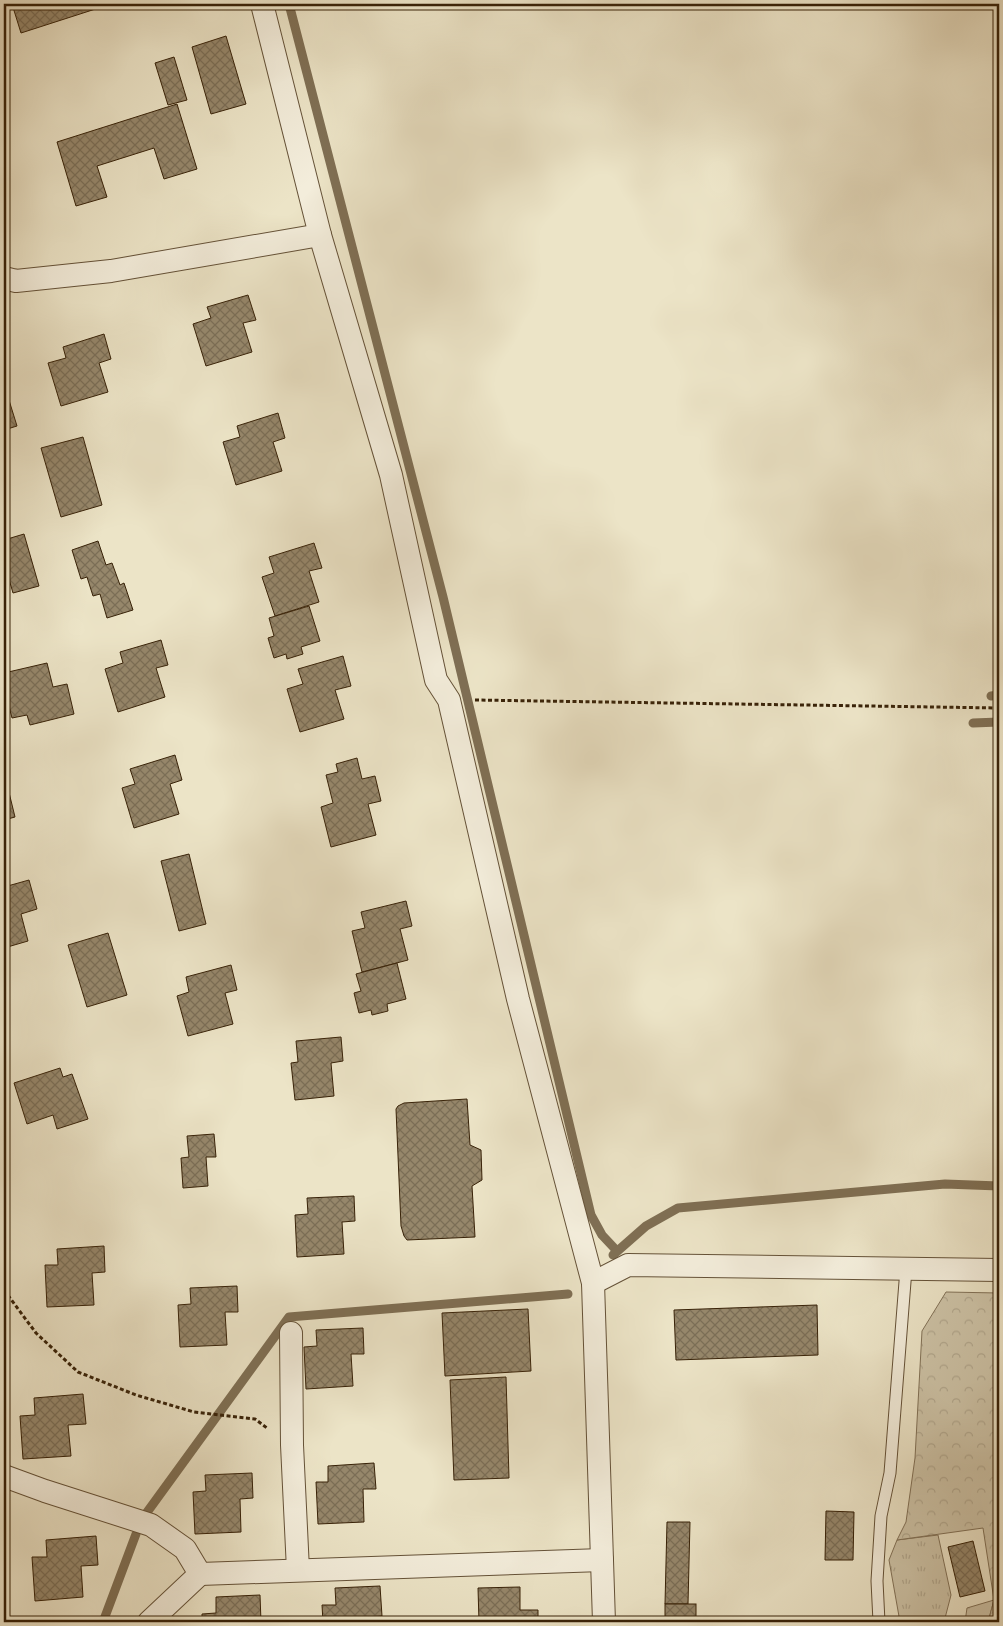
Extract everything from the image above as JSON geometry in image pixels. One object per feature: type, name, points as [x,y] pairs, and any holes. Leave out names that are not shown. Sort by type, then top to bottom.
[{"type":"street","points":[[262,4],[320,235],[391,476],[436,680],[449,700],[518,999],[594,1283],[604,1622]]},
{"type":"street","points":[[4,278],[16,281],[111,272],[320,235]]},
{"type":"street","points":[[594,1283],[628,1264],[999,1270]]},
{"type":"street","points":[[291,1333],[292,1445],[298,1570]]},
{"type":"street","points":[[4,1476],[44,1491],[151,1524],[185,1549],[200,1574]]},
{"type":"street","points":[[149,1622],[200,1574],[602,1560]]},
{"type":"lane","points":[[879,1622],[877,1581],[880,1516],[890,1473],[906,1269]]},
{"type":"path","points":[[449,700],[999,708]]},
{"type":"path","points":[[4,1290],[36,1333],[78,1372],[136,1394],[194,1412],[254,1419],[292,1445]]},
{"type":"green space","points":[[946,1292],[999,1293],[999,1622],[988,1622],[994,1600],[983,1528],[897,1540],[906,1522],[915,1458],[922,1331]]},
{"type":"green space","points":[[938,1535],[951,1595],[944,1622],[900,1622],[889,1560],[897,1540]]},
{"type":"green space","points":[[994,1600],[988,1622],[965,1622],[967,1608]]},
{"type":"building","points":[[12,4],[111,4],[21,33]]},
{"type":"building","points":[[226,36],[246,104],[211,114],[192,47]]},
{"type":"building","points":[[174,57],[187,100],[168,105],[155,63]]},
{"type":"building","points":[[177,104],[197,169],[164,179],[154,148],[97,166],[107,197],[76,206],[57,142]]},
{"type":"building","points":[[248,295],[256,320],[243,323],[252,352],[206,366],[193,324],[211,318],[207,307]]},
{"type":"building","points":[[104,334],[111,359],[99,363],[108,392],[61,406],[48,363],[66,358],[63,347]]},
{"type":"building","points":[[4,384],[17,426],[4,430]]},
{"type":"building","points":[[278,413],[285,438],[273,442],[282,471],[236,485],[223,442],[240,437],[237,426]]},
{"type":"building","points":[[83,437],[102,505],[61,517],[41,448]]},
{"type":"building","points":[[24,534],[39,586],[13,593],[4,562],[4,540]]},
{"type":"building","points":[[98,541],[106,565],[112,563],[120,585],[124,583],[133,610],[107,618],[100,594],[93,596],[87,577],[81,579],[72,550]]},
{"type":"building","points":[[314,543],[322,568],[309,571],[319,602],[275,616],[262,577],[274,573],[269,557]]},
{"type":"building","points":[[309,606],[320,641],[301,647],[303,654],[287,659],[286,654],[274,658],[268,638],[274,636],[269,618]]},
{"type":"building","points":[[161,640],[168,665],[156,668],[165,697],[118,712],[105,669],[123,663],[120,652]]},
{"type":"building","points":[[343,656],[351,686],[335,690],[344,719],[300,732],[287,689],[303,684],[298,669]]},
{"type":"building","points":[[47,663],[53,687],[67,684],[74,714],[30,725],[27,715],[12,718],[4,687],[4,673]]},
{"type":"building","points":[[175,755],[182,780],[170,784],[179,814],[134,828],[122,788],[135,784],[130,769]]},
{"type":"building","points":[[357,758],[362,779],[375,776],[381,801],[368,804],[376,835],[331,847],[321,807],[333,803],[326,775],[338,772],[336,764]]},
{"type":"building","points":[[4,772],[15,817],[4,820]]},
{"type":"building","points":[[189,854],[206,924],[179,931],[161,861]]},
{"type":"building","points":[[29,880],[37,909],[21,914],[28,941],[4,948],[4,887]]},
{"type":"building","points":[[406,901],[412,926],[400,929],[408,960],[362,972],[352,931],[365,928],[361,912]]},
{"type":"building","points":[[108,933],[127,995],[87,1007],[68,945]]},
{"type":"building","points":[[397,963],[406,999],[387,1004],[388,1011],[372,1015],[371,1010],[359,1013],[354,993],[361,991],[356,974]]},
{"type":"building","points":[[231,965],[237,990],[225,993],[233,1024],[188,1036],[177,996],[189,992],[186,977]]},
{"type":"building","points":[[341,1037],[343,1061],[331,1063],[334,1096],[295,1100],[291,1063],[298,1062],[296,1041]]},
{"type":"building","points":[[60,1068],[63,1077],[72,1074],[88,1119],[57,1129],[53,1115],[27,1124],[14,1083]]},
{"type":"building","points":[[467,1099],[470,1145],[481,1150],[482,1180],[472,1186],[475,1237],[407,1240],[401,1226],[396,1109],[404,1103]]},
{"type":"building","points":[[214,1134],[216,1157],[206,1157],[208,1186],[183,1188],[181,1158],[189,1157],[187,1136]]},
{"type":"building","points":[[354,1196],[355,1221],[342,1222],[344,1254],[297,1257],[295,1215],[308,1214],[307,1198]]},
{"type":"building","points":[[104,1246],[105,1272],[92,1273],[94,1305],[47,1307],[45,1265],[58,1265],[57,1249]]},
{"type":"building","points":[[237,1286],[238,1312],[225,1312],[227,1345],[180,1347],[178,1305],[191,1304],[190,1288]]},
{"type":"building","points":[[817,1305],[818,1355],[676,1360],[674,1310]]},
{"type":"building","points":[[528,1309],[531,1371],[445,1376],[442,1313]]},
{"type":"building","points":[[363,1328],[364,1354],[351,1354],[353,1386],[306,1389],[304,1347],[317,1346],[316,1330]]},
{"type":"building","points":[[506,1377],[509,1478],[454,1480],[450,1380]]},
{"type":"building","points":[[83,1394],[86,1424],[68,1425],[71,1456],[23,1459],[20,1416],[35,1415],[34,1398]]},
{"type":"building","points":[[374,1463],[376,1489],[363,1489],[364,1522],[318,1524],[316,1482],[328,1482],[328,1466]]},
{"type":"building","points":[[252,1473],[253,1498],[240,1499],[241,1532],[195,1534],[193,1492],[206,1491],[205,1475]]},
{"type":"building","points":[[826,1511],[854,1512],[853,1560],[825,1560]]},
{"type":"building","points":[[667,1522],[690,1522],[688,1604],[665,1604]]},
{"type":"building","points":[[96,1536],[98,1565],[81,1566],[83,1597],[35,1601],[32,1557],[47,1557],[46,1540]]},
{"type":"building","points":[[973,1541],[985,1591],[960,1597],[948,1547]]},
{"type":"building","points":[[380,1586],[382,1616],[369,1617],[369,1622],[323,1622],[322,1605],[336,1605],[335,1588]]},
{"type":"building","points":[[520,1587],[520,1610],[538,1610],[538,1622],[479,1622],[478,1588]]},
{"type":"building","points":[[260,1595],[261,1622],[202,1622],[202,1614],[216,1613],[216,1597]]},
{"type":"building","points":[[665,1604],[696,1604],[696,1622],[665,1622]]},
{"type":"waterway","points":[[289,4],[443,597],[591,1215],[602,1235],[617,1251]]},
{"type":"waterway","points":[[991,696],[999,695]]},
{"type":"waterway","points":[[973,723],[999,722]]},
{"type":"waterway","points":[[613,1255],[646,1226],[678,1208],[945,1184],[999,1186]]},
{"type":"waterway","points":[[145,1515],[289,1317],[568,1294]]},
{"type":"waterway","points":[[103,1622],[136,1534]]}]
